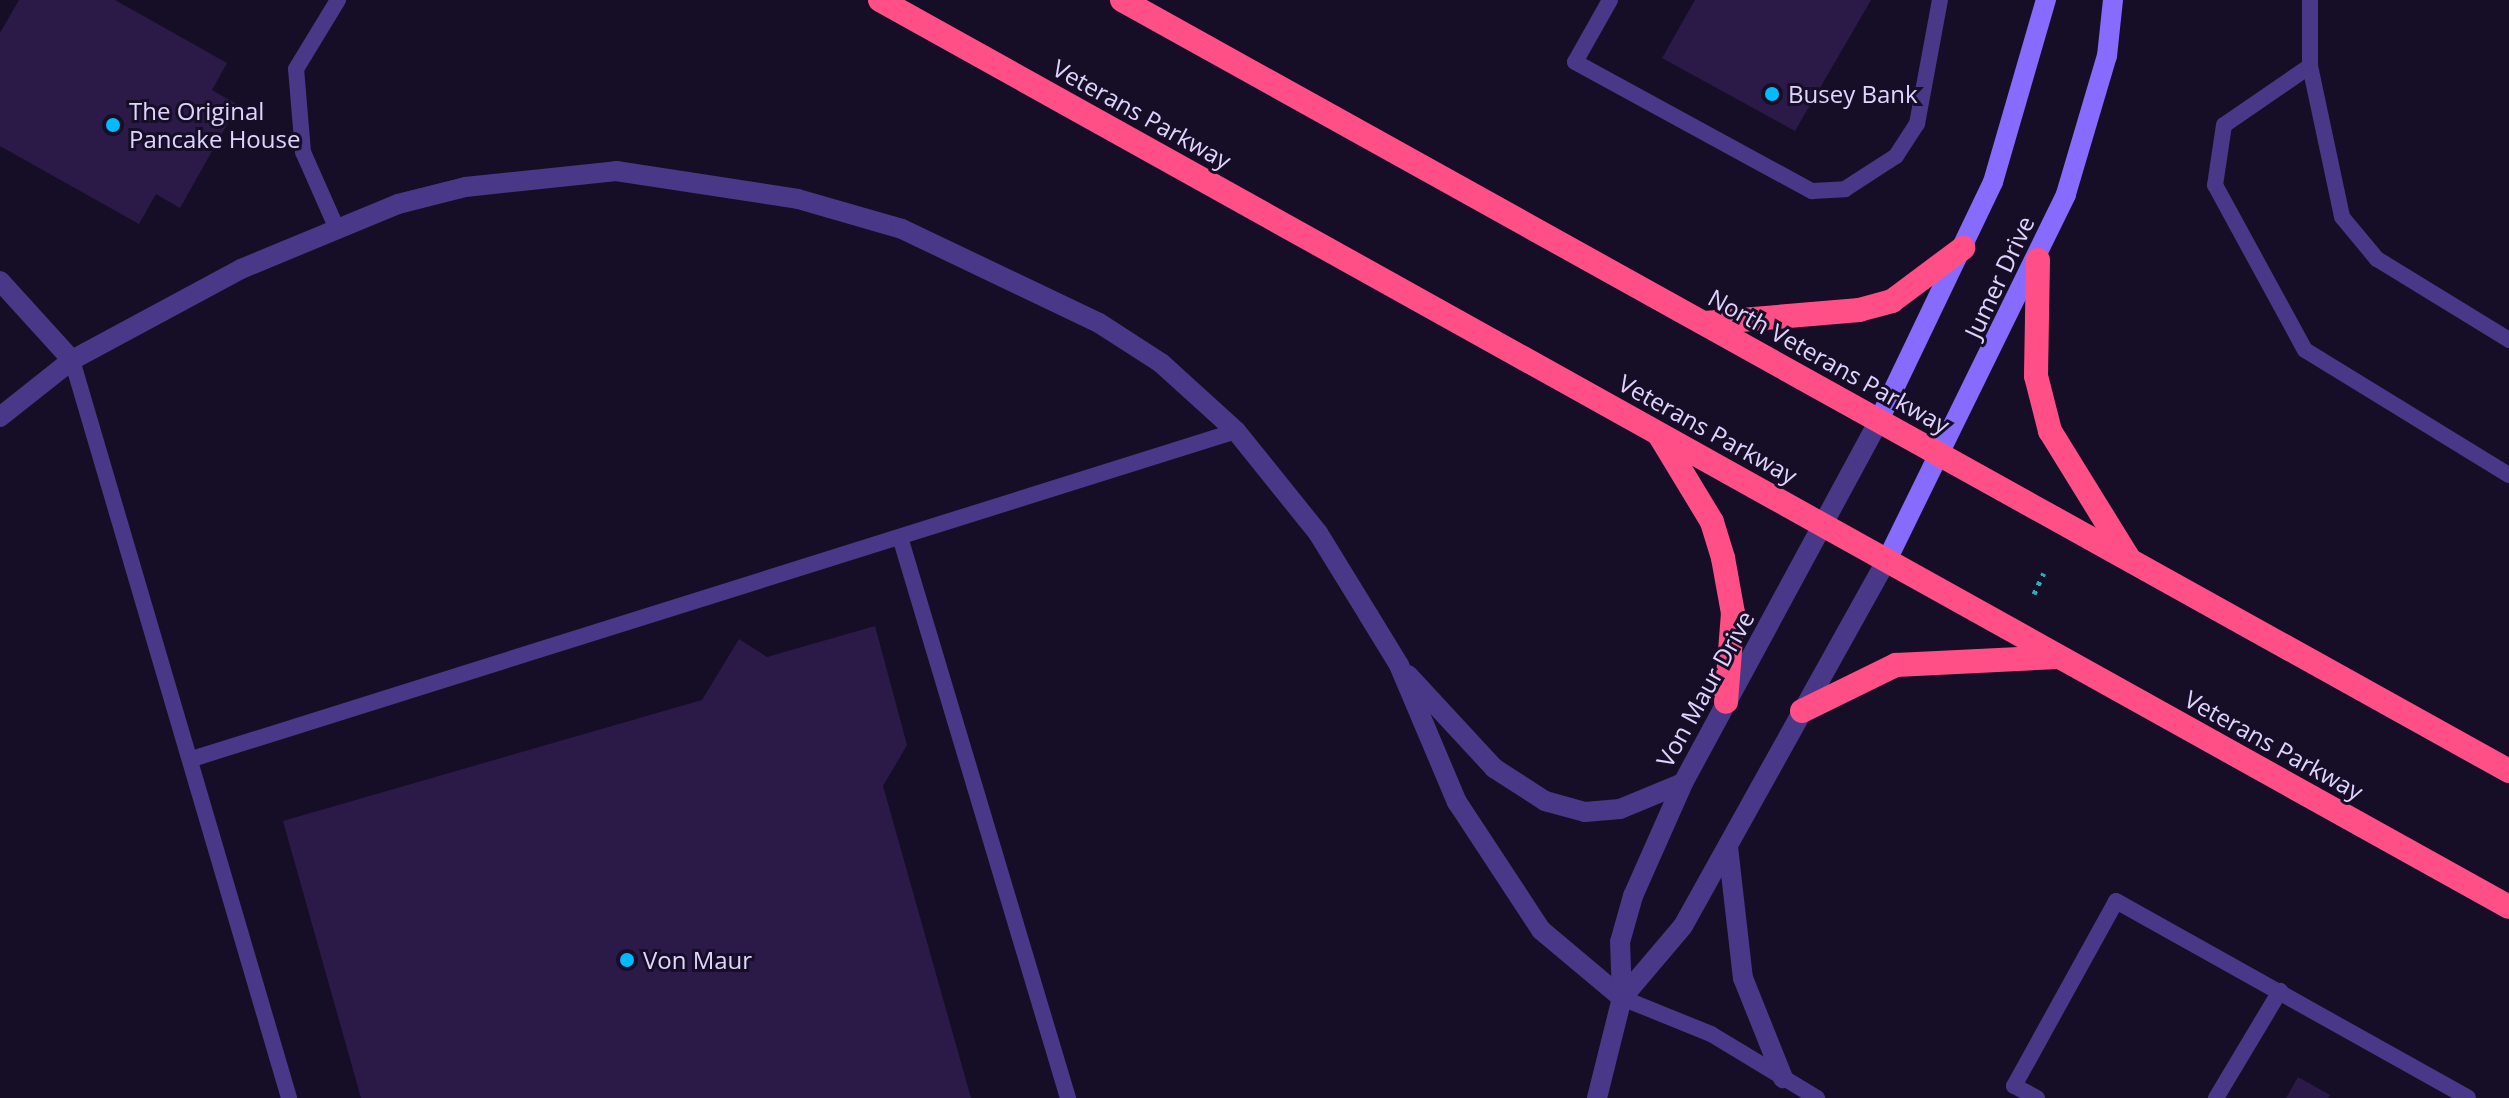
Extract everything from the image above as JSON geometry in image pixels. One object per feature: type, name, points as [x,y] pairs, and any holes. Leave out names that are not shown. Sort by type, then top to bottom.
[{"type":"highway","name":"Veterans Parkway","points":[[880,0],[2509,907]]},
{"type":"highway","name":"North Veterans Parkway","points":[[1122,0],[2509,771]]},
{"type":"highway","points":[[1701,323],[1859,310],[1892,301],[1963,248]]},
{"type":"highway","points":[[2038,260],[2036,376],[2050,431],[2129,559]]},
{"type":"highway","points":[[1659,434],[1712,522],[1723,558],[1733,613],[1726,702]]},
{"type":"highway","points":[[1802,711],[1896,665],[2058,657]]},
{"type":"street","name":"Jumer Drive","points":[[1879,420],[1963,248],[2022,102],[2046,0]]},
{"type":"street","name":"Jumer Drive","points":[[1887,560],[2038,260],[2092,110],[2113,0]]},
{"type":"street","points":[[0,417],[72,360],[241,269],[398,204],[534,176],[616,171],[798,199],[956,251],[1099,323],[1161,363],[1236,431],[1318,533],[1399,665],[1457,802],[1541,930],[1622,998]]},
{"type":"street","points":[[0,281],[72,360]]},
{"type":"street","name":"Von Maur Drive","points":[[1597,1098],[1622,998],[1620,942],[1633,896],[1683,783],[1825,526],[1879,420]]},
{"type":"street","name":"Von Maur Drive","points":[[1622,998],[1683,926],[1887,560]]},
{"type":"street","points":[[1399,665],[1494,768],[1545,801],[1585,812],[1620,809],[1683,783]]},
{"type":"street","points":[[1728,847],[1743,978],[1783,1078]]},
{"type":"lane","points":[[337,229],[303,152],[296,69],[338,0]]},
{"type":"lane","points":[[1610,0],[1575,62],[1812,191],[1845,189],[1896,156],[1917,124],[1940,0]]},
{"type":"lane","points":[[2310,0],[2310,66],[2342,217],[2377,259],[2509,340]]},
{"type":"lane","points":[[2310,66],[2224,125],[2215,185],[2305,350],[2509,475]]},
{"type":"lane","points":[[72,360],[192,759],[289,1098]]},
{"type":"lane","points":[[192,759],[1236,431]]},
{"type":"lane","points":[[900,537],[1068,1098]]},
{"type":"lane","points":[[2037,1098],[2014,1086],[2116,901],[2468,1098]]},
{"type":"lane","points":[[2216,1098],[2280,991]]},
{"type":"lane","points":[[1622,998],[1711,1034],[1817,1098]]},
{"type":"path","points":[[2034,594],[2044,573]]},
{"type":"building","name":"The Original Pancake House","points":[[19,0],[115,0],[227,63],[212,90],[238,105],[180,208],[156,194],[139,224],[0,146],[0,33]]},
{"type":"building","name":"Busey Bank","points":[[1695,0],[1871,0],[1795,131],[1662,58]]},
{"type":"building","name":"Von Maur","points":[[875,626],[907,745],[883,786],[971,1098],[361,1098],[283,821],[702,700],[739,639],[767,657]]},
{"type":"building","points":[[2298,1077],[2330,1095],[2328,1098],[2286,1098]]},
{"type":"place","name":"Busey Bank","points":[[1772,94]]},
{"type":"place","name":"The Original Pancake House","points":[[113,125]]},
{"type":"place","name":"Von Maur","points":[[627,960]]}]
